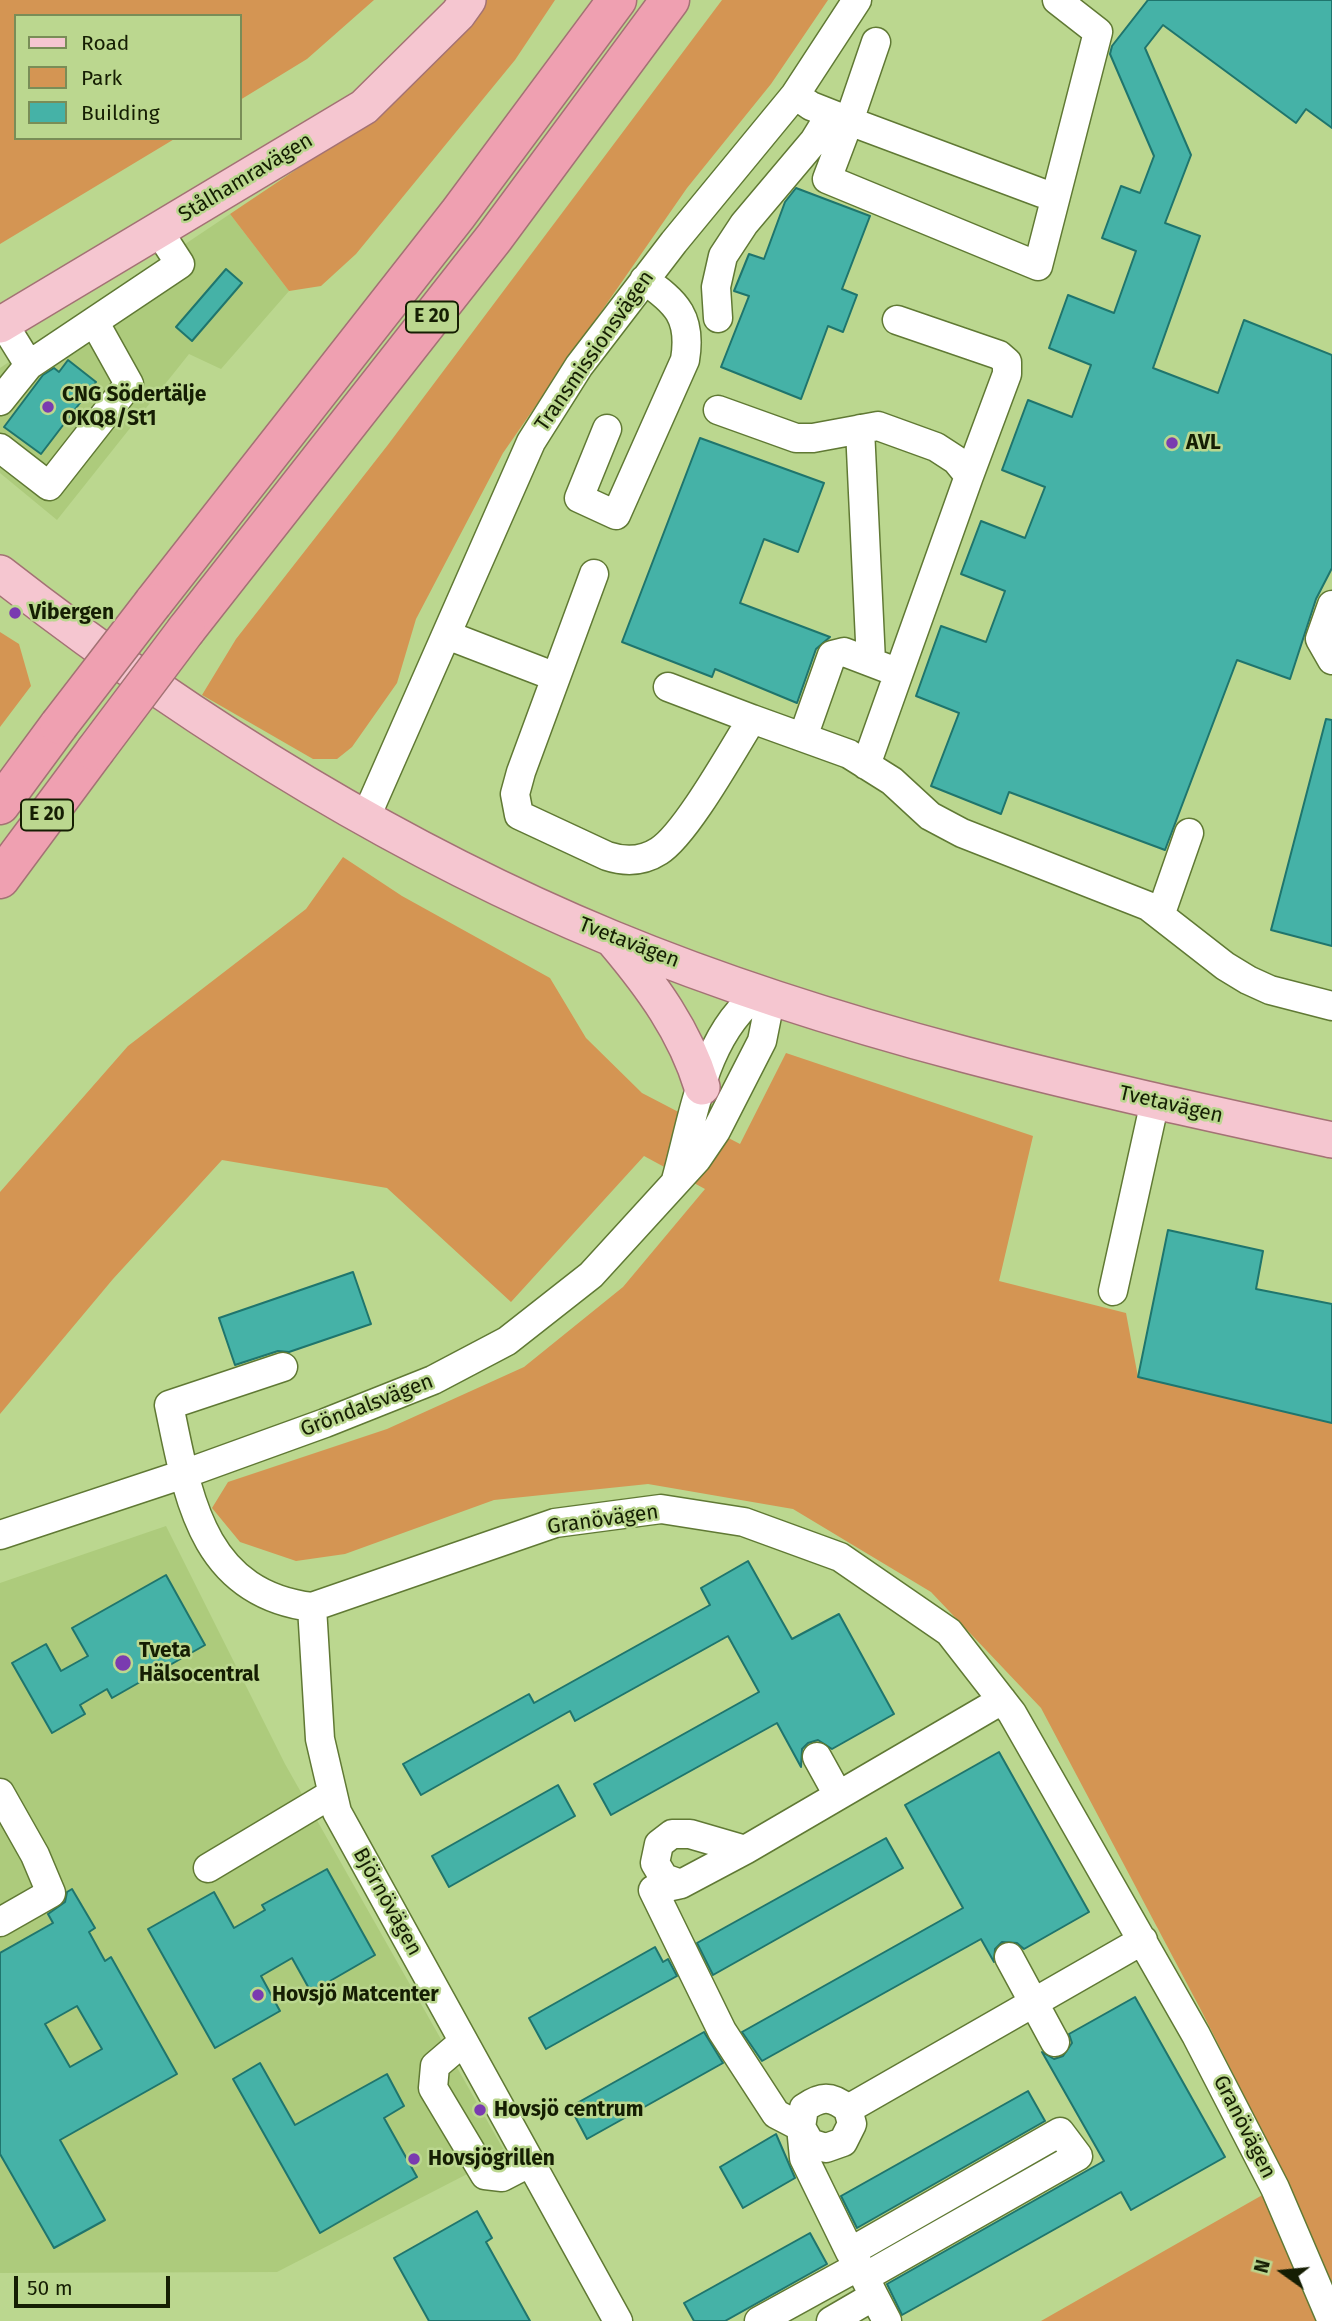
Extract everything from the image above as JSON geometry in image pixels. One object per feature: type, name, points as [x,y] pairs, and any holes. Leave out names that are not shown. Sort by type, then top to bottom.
[{"type":"highway","name":"E 20","points":[[0,806],[153,603],[458,214],[617,0]]},
{"type":"highway","name":"E 20","points":[[0,878],[186,630],[494,239],[670,0]]},
{"type":"main road","name":"Stålhamravägen","points":[[1,324],[364,107],[458,14],[468,0]]},
{"type":"main road","name":"Tvetavägen","points":[[0,573],[195,713],[299,782],[433,855],[611,939],[932,1048],[1332,1140]]},
{"type":"main road","points":[[611,939],[645,978],[676,1024],[702,1087]]},
{"type":"street","name":"Transmissionsvägen","points":[[365,819],[531,442],[579,366],[644,280],[795,95],[857,0]]},
{"type":"street","points":[[876,43],[839,118],[827,179],[1038,266],[1098,32],[1057,0]]},
{"type":"street","points":[[795,95],[839,118],[1055,198]]},
{"type":"street","points":[[718,318],[716,287],[723,256],[744,224],[814,141],[839,118]]},
{"type":"street","points":[[0,401],[29,366],[180,264],[158,230]]},
{"type":"street","points":[[607,429],[579,498],[616,515],[685,360],[688,340],[688,328],[677,310],[661,291],[644,280]]},
{"type":"street","points":[[866,765],[1007,374],[1007,362],[999,355],[897,320]]},
{"type":"street","points":[[0,448],[49,486],[129,384],[95,323]]},
{"type":"street","points":[[1,324],[29,366]]},
{"type":"street","points":[[718,410],[796,438],[813,438],[878,426],[936,447],[956,460],[969,476]]},
{"type":"street","points":[[860,429],[871,662]]},
{"type":"street","points":[[594,574],[521,772],[515,794],[519,815],[621,860],[641,860],[674,839],[752,719]]},
{"type":"street","points":[[1332,605],[1320,639],[1332,660]]},
{"type":"street","points":[[447,635],[556,677]]},
{"type":"street","points":[[803,737],[832,655],[844,652],[899,672]]},
{"type":"street","points":[[668,687],[849,754],[892,781],[930,816],[962,833],[1132,899],[1161,914],[1225,967],[1248,980],[1270,990],[1332,1006]]},
{"type":"street","points":[[1161,914],[1189,833]]},
{"type":"street","name":"Gröndalsvägen","points":[[0,1535],[184,1474],[433,1380],[507,1341],[592,1275],[697,1159],[716,1131],[762,1041],[767,1016],[761,992],[741,1006],[727,1026],[702,1087],[676,1180]]},
{"type":"street","points":[[1114,1291],[1155,1101]]},
{"type":"street","points":[[283,1367],[169,1405],[184,1474],[207,1537],[225,1566],[243,1584],[288,1604],[312,1607]]},
{"type":"street","name":"Granövägen","points":[[312,1607],[555,1523],[661,1509],[744,1522],[840,1557],[949,1632],[1002,1700],[1196,2035],[1275,2188],[1332,2321]]},
{"type":"street","name":"Björnövägen","points":[[312,1607],[320,1739],[330,1795],[337,1812],[618,2321]]},
{"type":"street","points":[[887,2321],[804,2158],[800,2127],[804,2108],[818,2098],[835,2098],[848,2109],[852,2124],[843,2142],[826,2148],[810,2143],[800,2127],[776,2114],[705,2001],[653,1890],[681,1884],[745,1850],[1002,1700]]},
{"type":"street","points":[[817,1757],[838,1796]]},
{"type":"street","points":[[0,1793],[35,1855],[51,1893],[0,1922]]},
{"type":"street","points":[[208,1868],[330,1795]]},
{"type":"street","points":[[681,1884],[664,1878],[655,1863],[659,1844],[673,1834],[690,1834],[745,1850]]},
{"type":"street","points":[[848,2109],[1143,1940]]},
{"type":"street","points":[[1009,1957],[1055,2042]]},
{"type":"street","points":[[463,2042],[435,2066],[433,2088],[485,2175],[502,2177],[531,2162]]},
{"type":"street","points":[[759,2321],[862,2273],[1078,2156],[1060,2132],[862,2273],[831,2321]]},
{"type":"shaded area","points":[[230,214],[289,291],[221,369],[189,354],[57,520],[0,473],[0,368]]},
{"type":"shaded area","points":[[166,1526],[285,1764],[506,2154],[277,2272],[0,2273],[0,1583]]},
{"type":"green space","points":[[0,0],[374,0],[307,59],[242,99],[242,14],[14,14],[14,140],[173,140],[0,244]]},
{"type":"green space","points":[[485,0],[555,0],[515,60],[356,254],[321,286],[289,291],[230,214],[376,116]]},
{"type":"green space","points":[[722,0],[828,0],[771,84],[687,188],[503,453],[416,619],[397,683],[352,747],[337,759],[313,759],[202,695],[236,639],[387,446]]},
{"type":"green space","points":[[0,632],[19,644],[31,686],[0,727]]},
{"type":"green space","points":[[343,857],[402,896],[550,978],[586,1038],[642,1093],[740,1144],[786,1053],[1033,1136],[999,1281],[1126,1313],[1138,1377],[1332,1423],[1332,2321],[1041,2321],[1287,2181],[1202,2012],[1041,1708],[931,1592],[793,1509],[648,1484],[494,1500],[345,1554],[296,1561],[240,1542],[212,1508],[228,1482],[387,1429],[524,1367],[623,1287],[705,1189],[644,1156],[511,1302],[387,1188],[222,1160],[113,1279],[0,1414],[0,1192],[128,1046],[306,909]]},
{"type":"building","name":"AVL","points":[[1148,0],[1332,0],[1332,128],[1306,109],[1296,123],[1163,25],[1145,48],[1191,155],[1165,223],[1200,236],[1153,368],[1218,393],[1244,320],[1332,355],[1332,568],[1316,599],[1290,679],[1237,660],[1165,850],[1009,792],[1001,814],[931,786],[959,713],[916,696],[941,626],[986,642],[1005,591],[961,574],[981,521],[1025,538],[1045,487],[1002,470],[1028,400],[1072,417],[1091,365],[1049,348],[1068,295],[1114,313],[1136,251],[1102,238],[1121,186],[1140,193],[1154,156],[1110,54],[1112,46]]},
{"type":"building","points":[[796,188],[870,216],[842,289],[857,295],[843,332],[828,326],[801,399],[721,367],[749,296],[734,291],[749,254],[764,259],[785,202]]},
{"type":"building","points":[[226,269],[242,283],[192,341],[176,327]]},
{"type":"building","name":"CNG Södertälje OKQ8/St1","points":[[68,360],[96,382],[41,454],[4,427],[43,375],[54,368],[59,372]]},
{"type":"building","points":[[700,438],[824,483],[798,552],[764,539],[740,603],[830,637],[816,649],[797,703],[715,669],[712,677],[622,642]]},
{"type":"building","points":[[1326,719],[1332,720],[1332,946],[1271,930]]},
{"type":"building","points":[[1168,1230],[1263,1251],[1256,1289],[1332,1304],[1332,1423],[1138,1377]]},
{"type":"building","points":[[353,1272],[371,1324],[289,1352],[278,1351],[235,1365],[219,1318]]},
{"type":"building","points":[[748,1561],[792,1639],[839,1614],[894,1714],[832,1749],[818,1740],[808,1743],[802,1749],[801,1767],[777,1723],[611,1815],[594,1784],[759,1692],[728,1636],[575,1721],[570,1711],[421,1795],[403,1764],[529,1694],[534,1703],[710,1605],[701,1588]]},
{"type":"building","points":[[166,1575],[205,1645],[112,1698],[107,1689],[80,1705],[85,1714],[52,1733],[12,1663],[46,1644],[61,1671],[88,1656],[72,1628]]},
{"type":"building","points":[[999,1752],[1089,1912],[1024,1949],[1017,1943],[1002,1942],[995,1949],[994,1962],[981,1939],[762,2061],[742,2032],[963,1908],[905,1805]]},
{"type":"building","points":[[558,1785],[575,1816],[449,1887],[432,1856]]},
{"type":"building","points":[[886,1838],[903,1868],[713,1975],[697,1943]]},
{"type":"building","points":[[327,1869],[375,1955],[311,1992],[292,1958],[261,1976],[280,2011],[215,2048],[148,1929],[214,1892],[234,1928],[265,1910],[262,1905]]},
{"type":"building","points":[[72,1889],[95,1928],[89,1932],[105,1961],[111,1957],[177,2074],[60,2140],[105,2220],[54,2248],[0,2154],[0,1953],[53,1923],[48,1914],[65,1902],[67,1892]],"holes":[[[77,2006],[102,2049],[70,2067],[45,2024]]]},
{"type":"building","points":[[655,1947],[663,1962],[668,1959],[677,1976],[546,2049],[529,2018]]},
{"type":"building","points":[[1135,1997],[1225,2157],[1131,2210],[1121,2192],[902,2315],[887,2284],[1104,2161],[1042,2052],[1054,2059],[1063,2056],[1072,2043],[1069,2034]]},
{"type":"building","points":[[704,2032],[723,2063],[587,2139],[570,2107]]},
{"type":"building","points":[[260,2063],[295,2125],[387,2074],[404,2106],[384,2118],[417,2177],[320,2233],[233,2079]]},
{"type":"building","points":[[1028,2091],[1045,2121],[857,2228],[841,2196]]},
{"type":"building","points":[[776,2134],[795,2178],[743,2208],[720,2167]]},
{"type":"building","points":[[477,2211],[492,2238],[486,2242],[530,2321],[429,2321],[394,2258]]},
{"type":"building","points":[[810,2233],[827,2264],[725,2321],[694,2321],[684,2303]]},
{"type":"place","name":"CNG Södertälje OKQ8/St1","points":[[48,407]]},
{"type":"place","name":"AVL","points":[[1172,443]]},
{"type":"place","name":"Vibergen","points":[[15,613]]},
{"type":"place","name":"Tveta Hälsocentral","points":[[123,1663]]},
{"type":"place","name":"Hovsjö Matcenter","points":[[258,1995]]},
{"type":"place","name":"Hovsjö centrum","points":[[480,2110]]},
{"type":"place","name":"Hovsjögrillen","points":[[414,2159]]}]
